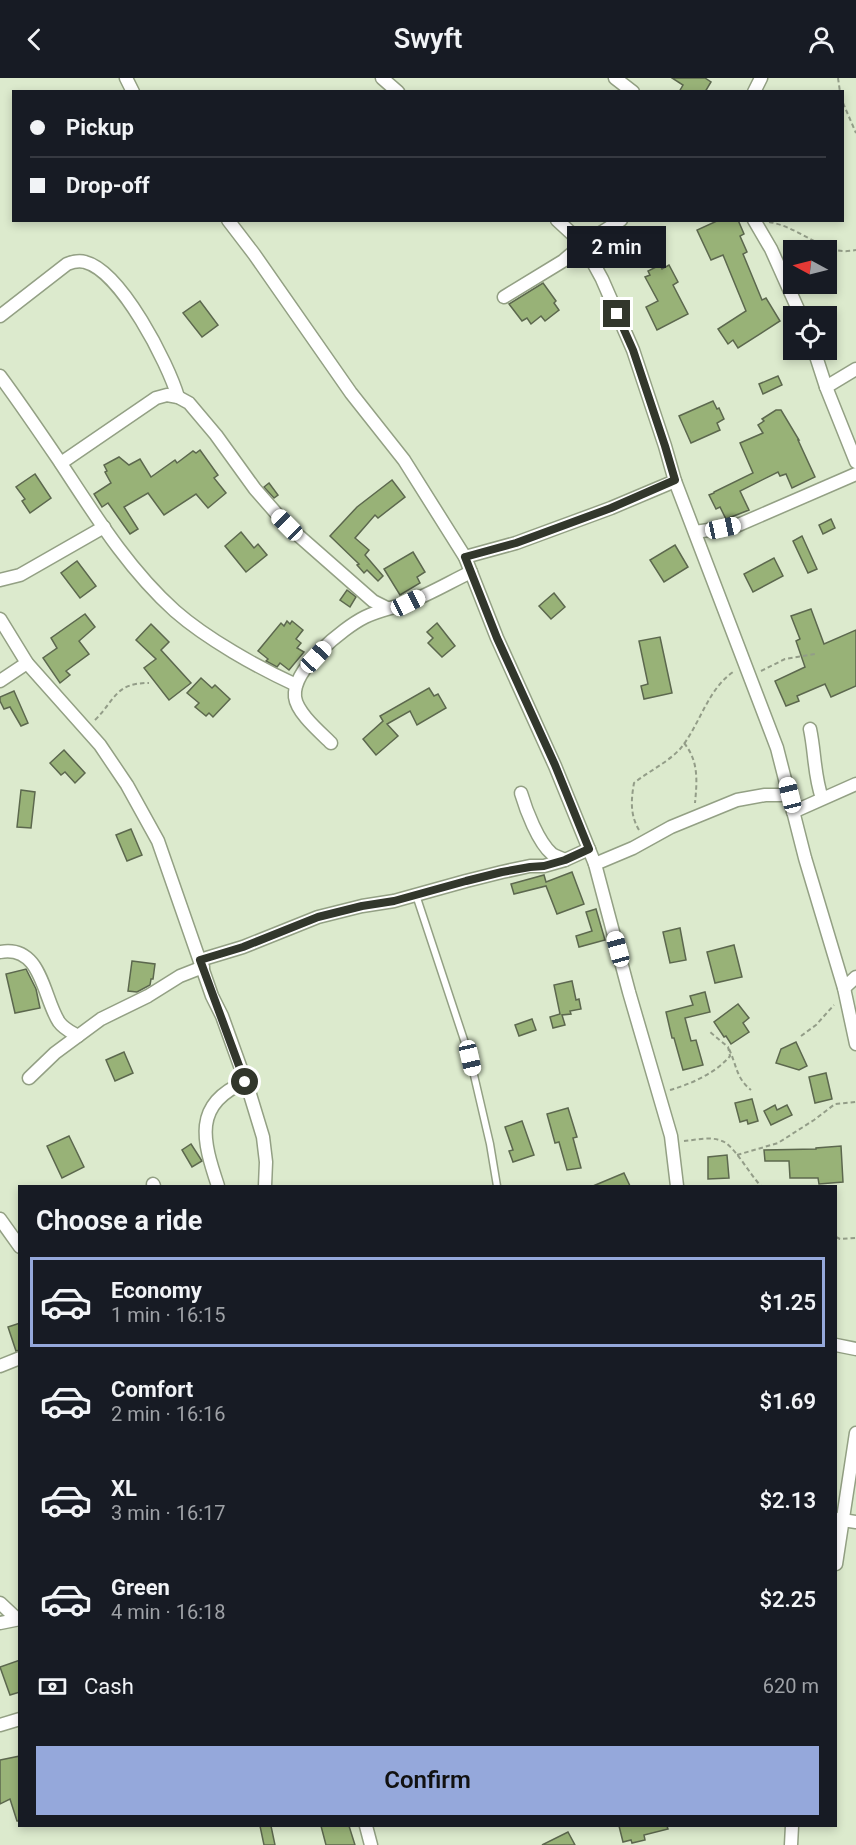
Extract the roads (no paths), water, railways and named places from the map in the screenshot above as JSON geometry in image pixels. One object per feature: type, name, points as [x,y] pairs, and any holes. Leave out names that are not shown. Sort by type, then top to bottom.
[{"type":"street","points":[[382,78],[396,90]]},
{"type":"street","points":[[615,78],[630,90]]},
{"type":"street","points":[[230,222],[351,393],[404,460],[465,557],[497,638],[555,765],[595,864],[672,1142],[677,1185]]},
{"type":"street","points":[[558,222],[583,244],[602,279],[633,350],[675,480],[777,748],[805,858],[845,991],[856,1044]]},
{"type":"street","points":[[504,297],[563,261],[583,244],[618,222]]},
{"type":"street","points":[[755,222],[771,249],[797,306]]},
{"type":"street","points":[[0,316],[67,264],[86,262],[103,272],[144,325],[159,350],[174,382],[178,397]]},
{"type":"street","points":[[817,360],[856,462]]},
{"type":"street","points":[[826,387],[856,369]]},
{"type":"street","points":[[0,376],[135,570],[175,611],[218,642],[296,684]]},
{"type":"street","points":[[61,463],[156,398],[167,395],[178,397],[189,403],[210,427],[255,489],[284,521],[373,601],[387,608]]},
{"type":"street","points":[[695,532],[736,526],[856,474]]},
{"type":"street","points":[[465,557],[516,543],[611,508],[675,480]]},
{"type":"street","points":[[0,580],[20,575],[104,527]]},
{"type":"street","points":[[332,743],[300,709],[295,698],[296,684],[308,666],[345,629],[364,618],[387,608],[408,603],[471,572]]},
{"type":"street","points":[[0,619],[27,663],[100,745],[127,785],[158,842],[212,996],[222,1016],[263,1137],[266,1162],[265,1185]]},
{"type":"street","points":[[0,681],[27,663]]},
{"type":"street","points":[[810,729],[816,775],[822,798]]},
{"type":"street","points":[[793,812],[856,784]]},
{"type":"street","points":[[521,793],[531,821],[543,841],[552,854],[565,860]]},
{"type":"street","points":[[595,864],[645,842],[671,826],[737,800],[754,796],[790,795]]},
{"type":"street","points":[[29,1078],[55,1053],[101,1019],[148,996],[202,964],[243,947],[318,917],[466,881],[544,866],[565,860],[589,849]]},
{"type":"street","points":[[0,952],[13,951],[28,959],[39,973],[59,1023],[67,1031],[78,1036]]},
{"type":"street","points":[[845,991],[856,977]]},
{"type":"street","points":[[218,1185],[210,1165],[206,1143],[207,1120],[216,1100],[231,1088],[245,1082]]},
{"type":"street","points":[[0,1219],[18,1244]]},
{"type":"street","points":[[837,1345],[856,1349]]},
{"type":"street","points":[[0,1366],[18,1359]]},
{"type":"street","points":[[837,1549],[839,1519],[853,1469],[856,1433]]},
{"type":"street","points":[[839,1519],[856,1522]]},
{"type":"street","points":[[0,1603],[18,1618]]},
{"type":"street","points":[[0,1623],[18,1618]]},
{"type":"street","points":[[0,1725],[18,1720]]},
{"type":"street","points":[[366,1827],[371,1845]]},
{"type":"street","points":[[789,1845],[792,1827]]},
{"type":"lane","points":[[416,895],[470,1058],[497,1185]]}]
